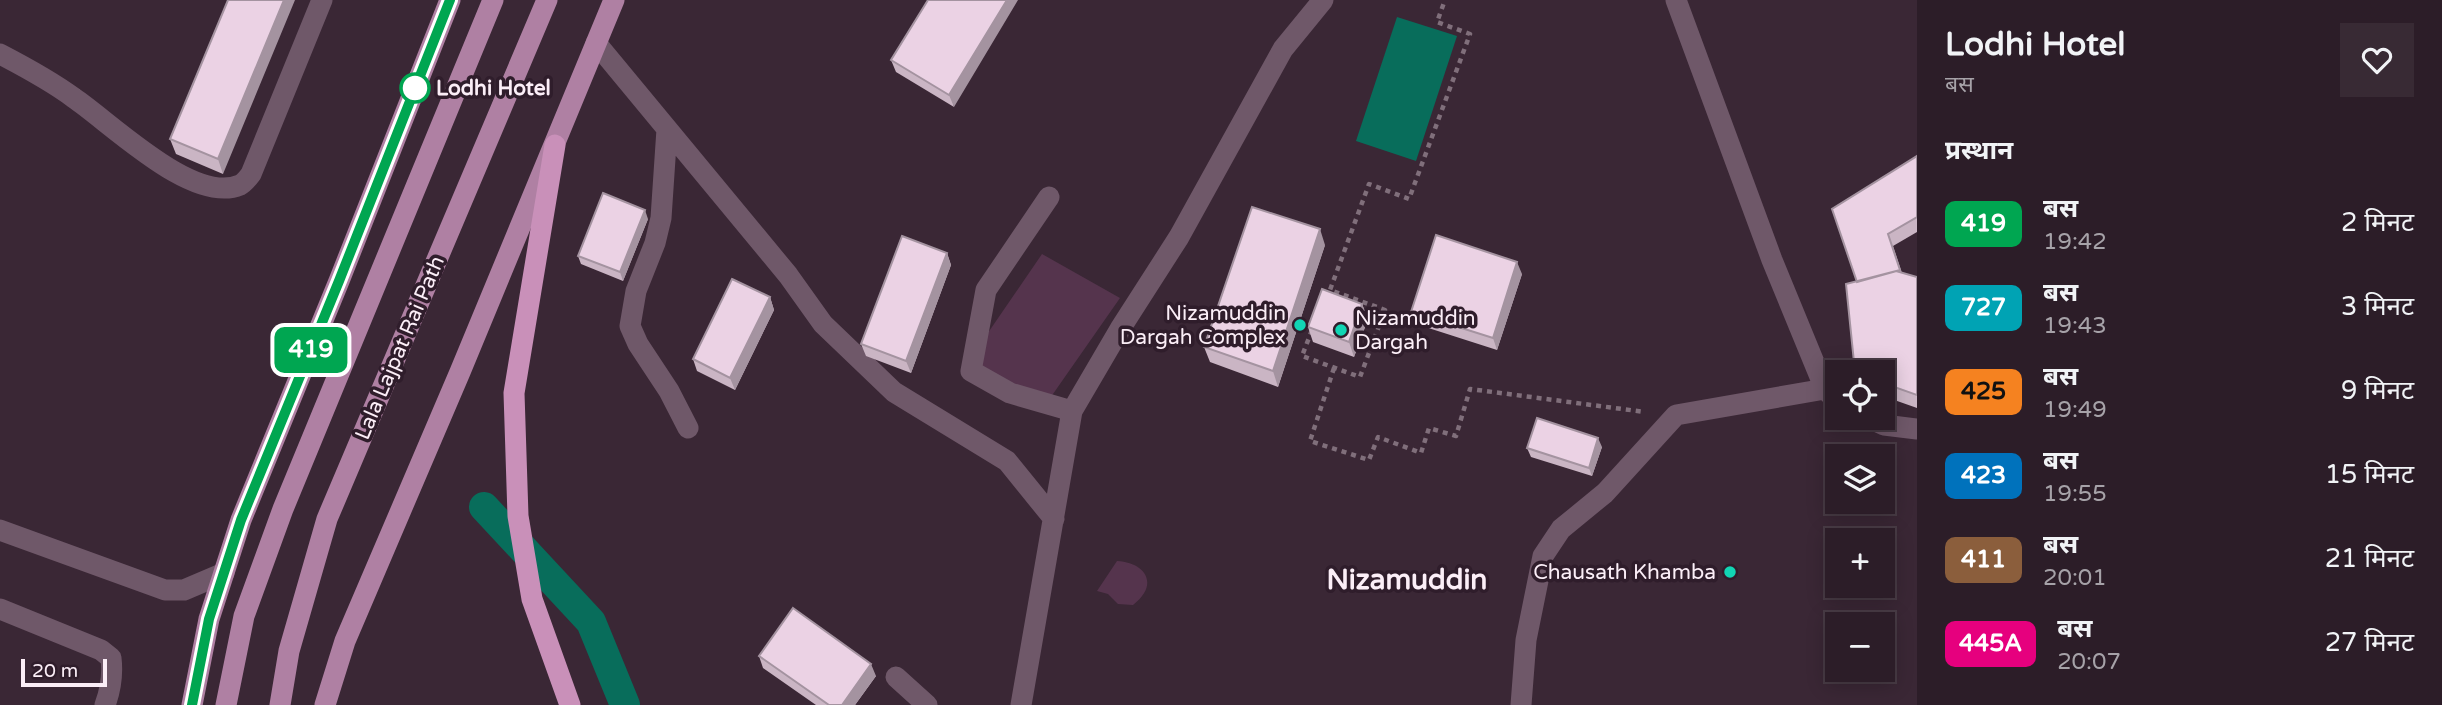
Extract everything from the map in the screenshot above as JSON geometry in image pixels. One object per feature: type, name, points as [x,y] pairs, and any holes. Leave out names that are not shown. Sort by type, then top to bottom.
[{"type":"highway","points":[[555,145],[514,393],[518,516],[532,599],[570,705]]},
{"type":"main road","points":[[192,705],[209,619],[241,520],[450,0]]},
{"type":"main road","points":[[226,705],[244,616],[283,509],[493,0]]},
{"type":"main road","name":"Lala Lajpat Rai Path","points":[[280,705],[289,651],[327,519],[547,0]]},
{"type":"main road","points":[[325,705],[345,641],[614,0]]},
{"type":"street","points":[[0,54],[72,97],[158,162],[198,184],[220,189],[242,185],[251,174],[322,0]]},
{"type":"street","points":[[1021,705],[1072,411],[1179,237],[1283,49],[1323,0]]},
{"type":"street","points":[[1676,0],[1772,260],[1825,382]]},
{"type":"street","points":[[596,43],[788,275],[823,324],[894,392],[1007,461],[1054,519]]},
{"type":"street","points":[[667,129],[661,218],[655,243],[636,291],[630,326],[688,428]]},
{"type":"street","points":[[1049,197],[986,290],[971,371],[1010,393],[1072,411]]},
{"type":"street","points":[[1521,705],[1526,640],[1543,556],[1562,529],[1605,494],[1676,415],[1825,397]]},
{"type":"street","points":[[1895,426],[1917,429]]},
{"type":"street","points":[[0,530],[165,590],[184,590],[224,573]]},
{"type":"street","points":[[0,608],[101,650],[111,658],[113,671],[105,705]]},
{"type":"street","points":[[896,677],[927,705]]},
{"type":"path","points":[[1330,290],[1369,184],[1409,199],[1470,34],[1437,22],[1445,0]]},
{"type":"path","points":[[1315,323],[1302,356],[1360,377],[1385,310],[1327,289],[1323,300]]},
{"type":"path","points":[[1334,368],[1310,441],[1369,460],[1378,437],[1421,453],[1429,428],[1456,436],[1470,390],[1676,415]]},
{"type":"shaded area","points":[[1397,17],[1457,36],[1416,161],[1356,141]]},
{"type":"shaded area","points":[[1042,254],[1120,298],[1046,404],[970,359]]},
{"type":"shaded area","points":[[1117,561],[1136,566],[1146,576],[1146,590],[1133,605],[1118,604],[1108,594],[1097,591]]},
{"type":"building","points":[[228,0],[284,0],[218,159],[170,139]]},
{"type":"building","points":[[928,0],[1007,0],[949,95],[891,60]]},
{"type":"building","points":[[1917,156],[1917,217],[1888,234],[1900,270],[1857,282],[1832,209]]},
{"type":"building","points":[[603,193],[645,210],[620,272],[578,256]]},
{"type":"building","points":[[1252,207],[1320,229],[1273,371],[1204,347]]},
{"type":"building","points":[[1436,235],[1517,262],[1493,338],[1411,312]]},
{"type":"building","points":[[902,236],[947,253],[906,361],[861,344]]},
{"type":"building","points":[[1896,271],[1917,277],[1917,395],[1895,387],[1895,360],[1854,360],[1846,284]]},
{"type":"building","points":[[732,279],[770,297],[730,378],[693,359]]},
{"type":"building","points":[[1322,289],[1362,304],[1349,342],[1308,327]]},
{"type":"building","points":[[1537,418],[1598,438],[1589,468],[1527,448]]},
{"type":"building","points":[[793,608],[871,664],[842,705],[829,705],[759,656]]},
{"type":"waterway","points":[[484,507],[591,622],[625,705]]},
{"type":"bus line","name":"419","points":[[192,705],[209,619],[241,520],[450,0]]},
{"type":"place","name":"Lodhi Hotel","points":[[415,88]]},
{"type":"place","name":"Nizamuddin Dargah Complex","points":[[1300,325]]},
{"type":"place","name":"Nizamuddin Dargah","points":[[1341,330]]},
{"type":"place","name":"Chausath Khamba","points":[[1730,572]]},
{"type":"district","name":"Nizamuddin","points":[[1407,580]]}]
